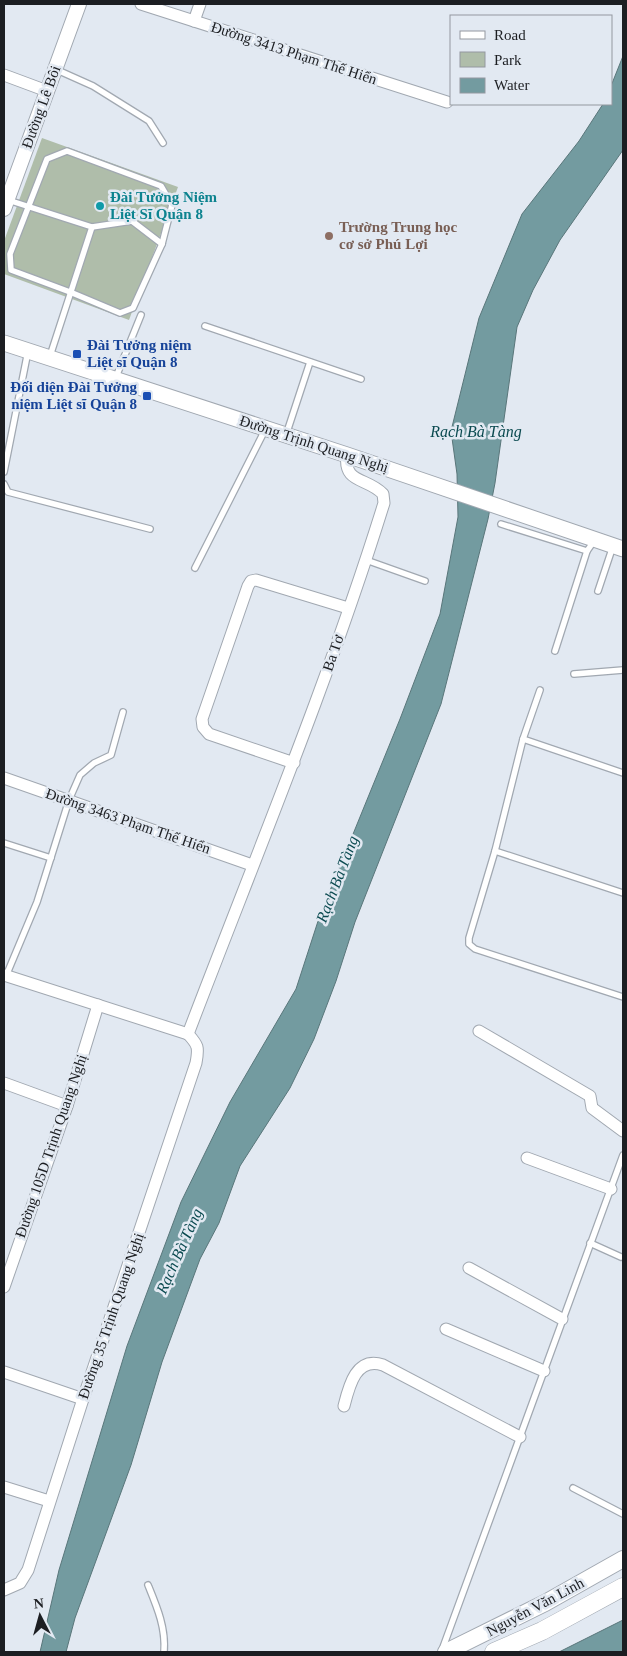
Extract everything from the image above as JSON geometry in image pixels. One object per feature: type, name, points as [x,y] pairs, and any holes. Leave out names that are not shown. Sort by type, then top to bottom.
[{"type":"highway","name":"Nguyễn Văn Linh","points":[[494,1652],[542,1631],[623,1588]]},
{"type":"main road","name":"Đường Trịnh Quang Nghị","points":[[4,343],[286,434],[513,511],[591,545],[618,547]]},
{"type":"main road","name":"Nguyễn Văn Linh","points":[[446,1652],[546,1603],[623,1559]]},
{"type":"street","name":"Đường Lê Bôi","points":[[7,196],[79,4]]},
{"type":"street","name":"Đường 3413 Phạm Thế Hiển","points":[[142,4],[447,102]]},
{"type":"street","points":[[194,21],[200,4]]},
{"type":"street","points":[[4,75],[47,91]]},
{"type":"street","name":"Ba Tơ","points":[[188,1034],[252,865],[294,764],[366,560],[384,498],[379,490],[350,475],[346,465],[347,455]]},
{"type":"street","points":[[294,764],[209,734],[203,727],[202,720],[248,586],[251,581],[256,580],[348,608]]},
{"type":"street","name":"Đường 3463 Phạm Thế Hiển","points":[[4,778],[252,865]]},
{"type":"street","points":[[5,976],[188,1034]]},
{"type":"street","name":"Đường 105D Trịnh Quang Nghị","points":[[4,1287],[67,1106],[98,1005]]},
{"type":"street","points":[[479,1031],[590,1096],[592,1108],[623,1131]]},
{"type":"street","name":"Đường 35 Trịnh Quang Nghị","points":[[4,1590],[20,1583],[28,1570],[82,1399],[196,1063],[197,1044],[188,1034]]},
{"type":"street","points":[[4,1083],[67,1106]]},
{"type":"street","points":[[527,1158],[610,1189]]},
{"type":"street","points":[[469,1268],[562,1319]]},
{"type":"street","points":[[446,1329],[544,1371]]},
{"type":"street","points":[[344,1406],[348,1389],[354,1376],[366,1365],[376,1363],[520,1437]]},
{"type":"street","points":[[4,1372],[82,1399]]},
{"type":"street","points":[[4,1487],[49,1501]]},
{"type":"lane","points":[[55,69],[93,86],[149,121],[163,144]]},
{"type":"lane","points":[[67,151],[161,186],[172,205],[162,244],[133,308],[120,314],[70,292],[11,270],[10,254],[47,159],[67,151]]},
{"type":"lane","points":[[7,196],[28,206],[92,227],[132,222],[162,244]]},
{"type":"lane","points":[[49,358],[92,227]]},
{"type":"lane","points":[[115,379],[141,315]]},
{"type":"lane","points":[[205,326],[361,379]]},
{"type":"lane","points":[[4,472],[28,351]]},
{"type":"lane","points":[[286,434],[310,362]]},
{"type":"lane","points":[[195,568],[266,428]]},
{"type":"lane","points":[[4,484],[8,492],[150,529]]},
{"type":"lane","points":[[501,524],[591,545],[555,651]]},
{"type":"lane","points":[[598,592],[618,547]]},
{"type":"lane","points":[[366,560],[426,581]]},
{"type":"lane","points":[[574,674],[623,670]]},
{"type":"lane","points":[[540,690],[523,739],[495,851],[469,938],[469,944],[475,950],[623,997]]},
{"type":"lane","points":[[5,976],[37,902],[69,800],[80,775],[94,763],[111,755],[123,712]]},
{"type":"lane","points":[[523,739],[623,774]]},
{"type":"lane","points":[[4,843],[51,858]]},
{"type":"lane","points":[[495,851],[623,893]]},
{"type":"lane","points":[[441,1652],[623,1155]]},
{"type":"lane","points":[[590,1243],[621,1257]]},
{"type":"lane","points":[[573,1488],[623,1514]]},
{"type":"lane","points":[[148,1585],[164,1631],[164,1652]]},
{"type":"green space","points":[[42,138],[178,187],[129,320],[4,274],[4,241]]},
{"type":"water","name":"Rạch Bà Tàng","points":[[623,56],[623,150],[560,240],[533,290],[517,327],[495,483],[488,519],[441,704],[355,922],[336,981],[314,1039],[290,1088],[240,1166],[219,1223],[200,1259],[162,1362],[131,1465],[75,1618],[66,1652],[40,1652],[59,1570],[127,1346],[181,1202],[230,1102],[296,989],[320,915],[400,719],[440,614],[458,517],[457,474],[451,431],[479,318],[522,214],[579,141],[602,105],[612,105],[612,84]]},
{"type":"water","points":[[623,1620],[623,1652],[559,1652]]},
{"type":"place","name":"Đài Tưởng Niệm Liệt Sĩ Quận 8","points":[[100,206]]},
{"type":"place","name":"Trường Trung học cơ sở Phú Lợi","points":[[329,236]]},
{"type":"place","name":"Đài Tưởng niệm Liệt sĩ Quận 8","points":[[77,354]]},
{"type":"place","name":"Đối diện Đài Tưởng niệm Liệt sĩ Quận 8","points":[[147,396]]}]
